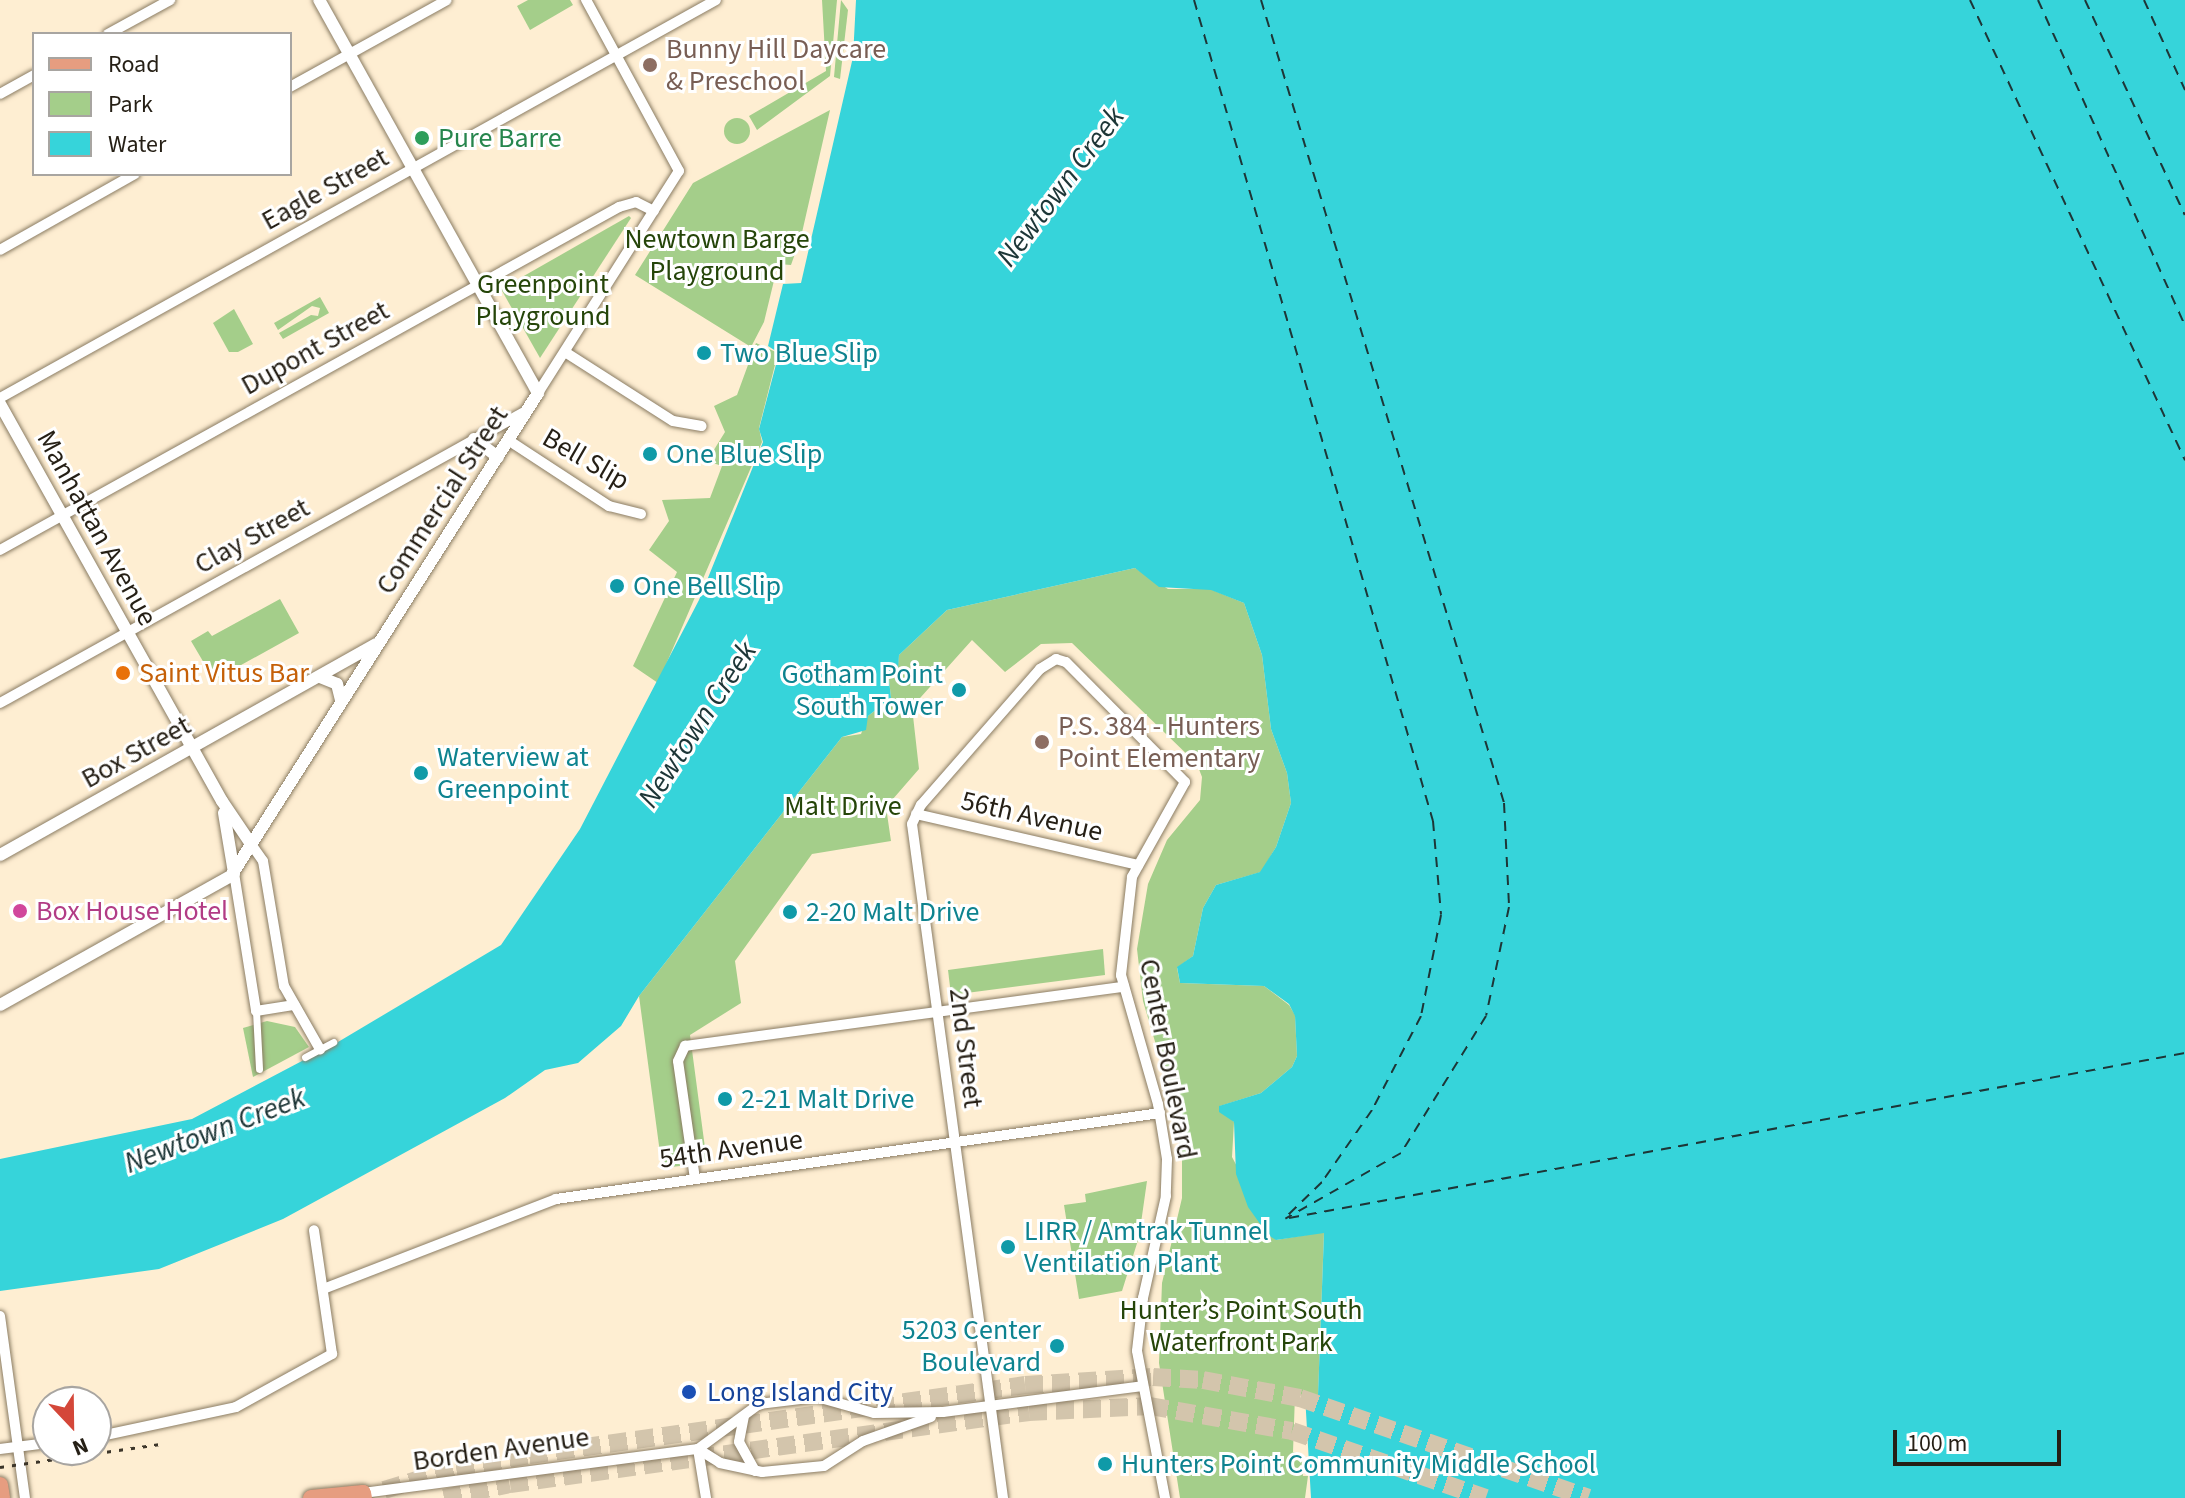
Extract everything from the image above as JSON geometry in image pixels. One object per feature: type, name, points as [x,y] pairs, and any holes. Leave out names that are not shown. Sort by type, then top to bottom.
[{"type":"main road","points":[[0,1485],[2,1498]]},
{"type":"main road","name":"Borden Avenue","points":[[311,1498],[364,1496]]},
{"type":"street","points":[[112,32],[170,0]]},
{"type":"street","points":[[319,0],[538,393]]},
{"type":"street","points":[[292,86],[447,0]]},
{"type":"street","points":[[586,0],[616,55]]},
{"type":"street","name":"Eagle Street","points":[[0,401],[716,0]]},
{"type":"street","name":"Commercial Street","points":[[234,873],[679,171],[616,55]]},
{"type":"street","points":[[0,94],[32,76]]},
{"type":"street","points":[[0,250],[131,176]]},
{"type":"street","name":"Dupont Street","points":[[0,550],[624,204],[638,202],[654,211]]},
{"type":"street","points":[[565,352],[673,421],[702,426]]},
{"type":"street","name":"Manhattan Avenue","points":[[0,401],[248,849],[263,861],[283,981],[320,1049]]},
{"type":"street","name":"Clay Street","points":[[0,703],[527,410]]},
{"type":"street","points":[[474,439],[498,457]]},
{"type":"street","name":"Bell Slip","points":[[508,440],[609,506],[641,514]]},
{"type":"street","name":"Box Street","points":[[0,855],[379,642]]},
{"type":"street","name":"Center Boulevard","points":[[916,814],[1040,669],[1056,659],[1066,662],[1185,782],[1138,865],[1122,937],[1124,987],[1160,1113],[1166,1196],[1140,1319],[1142,1386],[1165,1498]]},
{"type":"street","points":[[320,677],[337,684],[341,700]]},
{"type":"street","name":"Manhattan Avenue","points":[[222,801],[256,1011],[259,1069]]},
{"type":"street","name":"56th Avenue","points":[[916,814],[1138,865]]},
{"type":"street","name":"2nd Street","points":[[916,814],[912,826],[1003,1498]]},
{"type":"street","points":[[0,1005],[234,873]]},
{"type":"street","points":[[695,1179],[678,1061],[685,1046],[1124,987]]},
{"type":"street","points":[[256,1011],[295,1005]]},
{"type":"street","points":[[305,1057],[333,1042]]},
{"type":"street","name":"54th Avenue","points":[[323,1289],[547,1201],[1160,1113]]},
{"type":"street","points":[[112,1434],[236,1407],[332,1354],[314,1230]]},
{"type":"street","points":[[0,1316],[25,1498]]},
{"type":"street","name":"Borden Avenue","points":[[364,1496],[698,1449],[759,1404],[817,1397],[874,1413],[943,1412],[1142,1386]]},
{"type":"street","name":"Borden Avenue","points":[[698,1449],[720,1463],[755,1471],[828,1465],[863,1441],[943,1412]]},
{"type":"street","points":[[744,1414],[740,1446],[755,1471]]},
{"type":"street","points":[[0,1449],[32,1445]]},
{"type":"street","points":[[698,1449],[706,1498]]},
{"type":"green space","points":[[528,0],[570,0],[573,5],[530,30],[517,6]]},
{"type":"green space","points":[[822,0],[837,0],[830,76],[757,130],[749,116],[826,71]]},
{"type":"green space","points":[[841,0],[848,10],[840,79],[834,77]]},
{"type":"green space","name":"Newtown Barge Playground","points":[[830,110],[801,237],[791,265],[778,264],[764,322],[751,347],[635,275],[693,183]]},
{"type":"green space","points":[[737,118],[746,122],[750,131],[746,140],[737,144],[728,140],[724,131],[728,122]]},
{"type":"green space","name":"Greenpoint Playground","points":[[629,216],[631,218],[540,358],[501,289]]},
{"type":"green space","points":[[320,297],[329,313],[283,339],[279,333],[311,315],[318,316],[320,308],[312,306],[278,330],[274,323]]},
{"type":"green space","points":[[234,309],[253,344],[238,352],[229,352],[213,323]]},
{"type":"green space","points":[[756,343],[778,353],[759,428],[762,442],[658,683],[633,666],[677,572],[649,550],[669,521],[662,500],[710,498],[722,466],[707,461],[725,432],[714,406],[737,395]]},
{"type":"green space","name":"Hunter’s Point South Waterfront Park","points":[[1135,568],[1168,589],[1210,589],[1244,603],[1262,655],[1271,729],[1287,773],[1291,803],[1276,847],[1261,872],[1216,885],[1203,908],[1193,956],[1177,968],[1180,983],[1264,986],[1289,1005],[1295,1015],[1297,1056],[1292,1067],[1261,1093],[1220,1106],[1234,1122],[1232,1157],[1276,1240],[1324,1232],[1318,1396],[1295,1395],[1293,1452],[1301,1453],[1303,1476],[1308,1476],[1305,1498],[1180,1498],[1159,1363],[1162,1283],[1182,1198],[1182,1158],[1172,1099],[1143,1001],[1137,949],[1148,884],[1167,840],[1200,800],[1202,777],[1197,764],[1072,643],[1041,644],[1005,672],[972,640],[912,707],[919,769],[886,807],[891,841],[812,854],[735,961],[741,1003],[690,1035],[707,1163],[662,1168],[639,996],[842,737],[861,734],[868,716],[891,698],[888,670],[898,664],[899,655],[947,610]]},
{"type":"green space","points":[[280,599],[299,633],[214,680],[191,641],[208,631],[212,636]]},
{"type":"green space","points":[[1103,949],[1105,975],[951,995],[948,970]]},
{"type":"green space","points":[[267,1021],[295,1027],[309,1047],[253,1077],[243,1028]]},
{"type":"green space","points":[[1147,1181],[1139,1237],[1122,1291],[1079,1299],[1064,1205],[1086,1202],[1085,1194]]},
{"type":"water","name":"Newtown Creek","points":[[856,0],[2185,0],[2185,1498],[1311,1498],[1305,1395],[1318,1395],[1324,1233],[1276,1240],[1268,1235],[1248,1207],[1236,1174],[1234,1122],[1219,1112],[1219,1106],[1261,1093],[1292,1067],[1297,1056],[1295,1016],[1289,1004],[1264,986],[1180,983],[1177,967],[1193,956],[1203,908],[1216,885],[1260,872],[1276,847],[1291,803],[1287,773],[1271,729],[1262,655],[1244,603],[1211,590],[1159,587],[1135,568],[947,610],[899,655],[898,670],[888,671],[891,698],[868,716],[866,730],[842,737],[639,996],[621,1026],[578,1063],[545,1070],[505,1098],[283,1219],[159,1269],[0,1291],[0,1159],[192,1119],[338,1042],[501,945],[580,829],[699,600],[763,442],[759,429],[779,353],[768,346],[783,284],[801,283],[853,57]]},
{"type":"ferry route","points":[[1194,0],[1433,821],[1441,915],[1421,1016],[1372,1110],[1322,1182],[1288,1215]]},
{"type":"ferry route","points":[[1261,0],[1504,803],[1509,907],[1486,1016],[1401,1153],[1285,1219]]},
{"type":"ferry route","points":[[1970,0],[2185,460]]},
{"type":"ferry route","points":[[2038,0],[2185,325]]},
{"type":"ferry route","points":[[2085,0],[2185,215]]},
{"type":"ferry route","points":[[2144,0],[2185,90]]},
{"type":"ferry route","points":[[1289,1218],[2185,1053]]},
{"type":"tunnel","points":[[384,1490],[456,1468],[529,1455],[1025,1385],[1153,1377],[1203,1380],[1300,1398],[1588,1498]]},
{"type":"tunnel","points":[[444,1498],[510,1484],[1029,1412],[1150,1406],[1292,1431],[1486,1498]]},
{"type":"railway","points":[[0,1467],[160,1444]]},
{"type":"place","name":"Bunny Hill Daycare & Preschool","points":[[650,65]]},
{"type":"place","name":"Pure Barre","points":[[422,138]]},
{"type":"place","name":"Two Blue Slip","points":[[704,353]]},
{"type":"place","name":"One Blue Slip","points":[[650,454]]},
{"type":"place","name":"One Bell Slip","points":[[617,586]]},
{"type":"place","name":"Saint Vitus Bar","points":[[123,673]]},
{"type":"place","name":"Gotham Point South Tower","points":[[959,690]]},
{"type":"place","name":"P.S. 384 - Hunters Point Elementary","points":[[1042,742]]},
{"type":"place","name":"Waterview at Greenpoint","points":[[421,773]]},
{"type":"place","name":"Box House Hotel","points":[[20,911]]},
{"type":"place","name":"2-20 Malt Drive","points":[[790,912]]},
{"type":"place","name":"2-21 Malt Drive","points":[[725,1099]]},
{"type":"place","name":"LIRR / Amtrak Tunnel Ventilation Plant","points":[[1008,1247]]},
{"type":"place","name":"5203 Center Boulevard","points":[[1057,1346]]},
{"type":"place","name":"Long Island City","points":[[689,1392]]},
{"type":"place","name":"Hunters Point Community Middle School","points":[[1105,1464]]},
{"type":"park label","name":"Malt Drive","points":[[843,806]]}]
